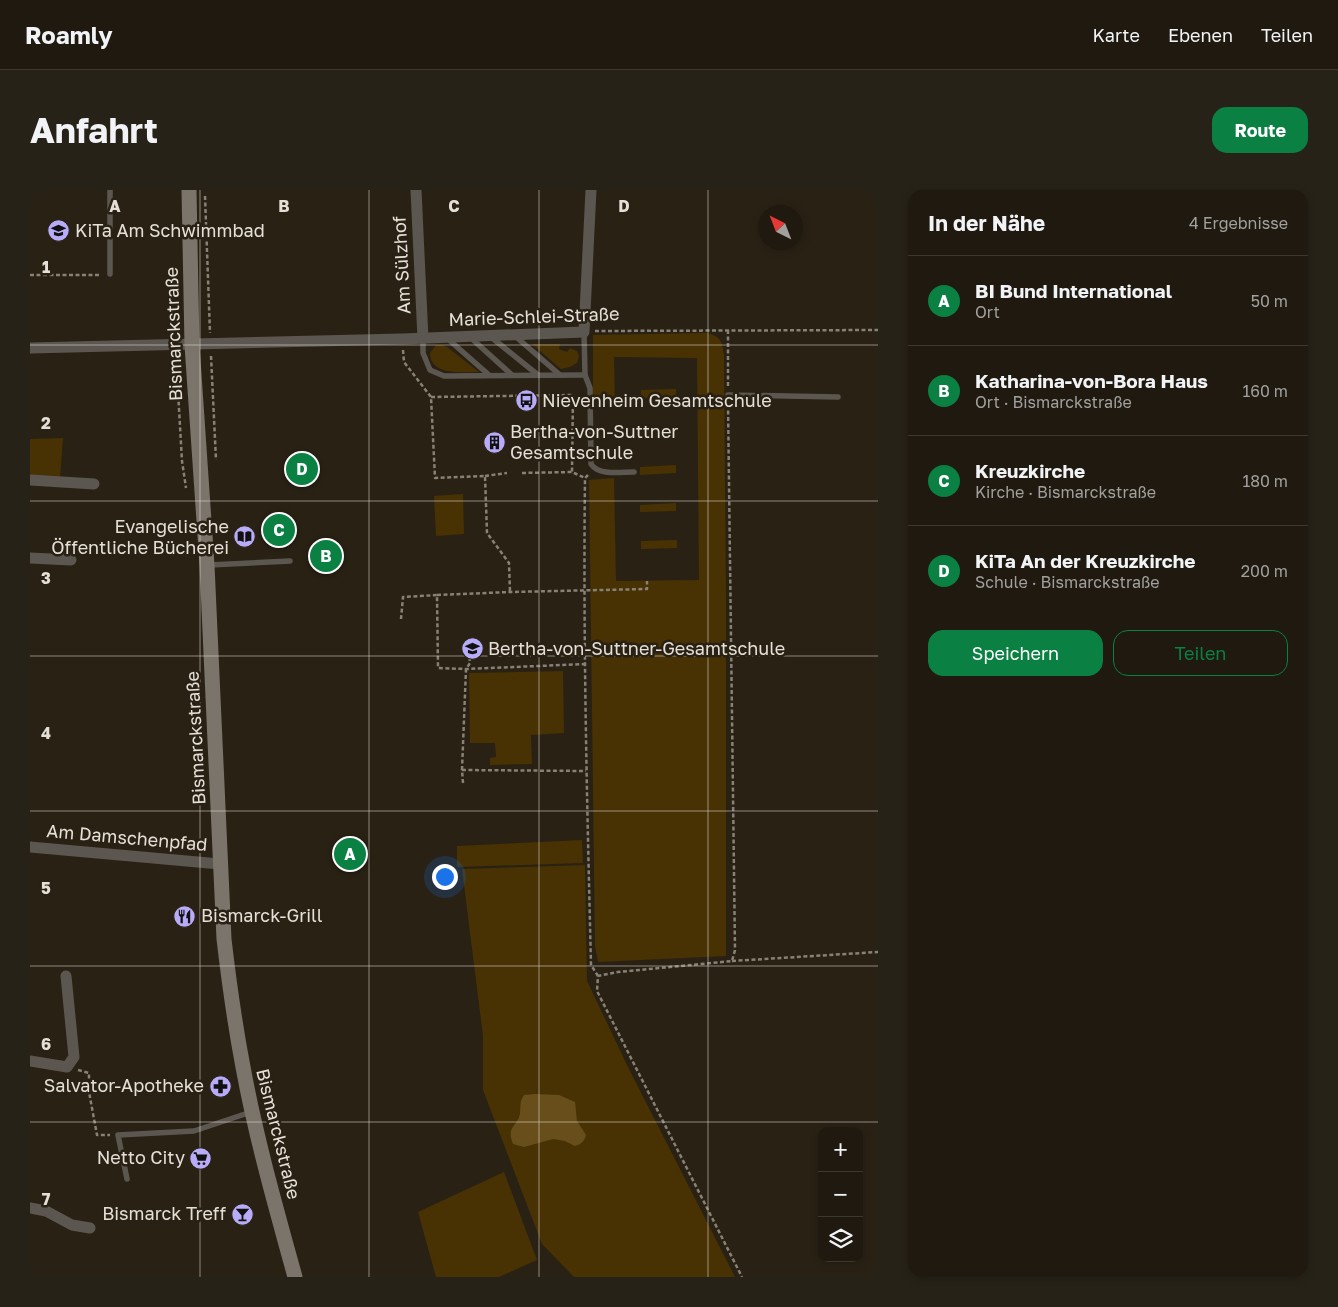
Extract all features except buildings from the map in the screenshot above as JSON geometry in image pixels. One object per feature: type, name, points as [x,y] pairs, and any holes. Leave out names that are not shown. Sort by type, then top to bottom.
[{"type":"street","name":"Bismarckstraße","points":[[189,190],[192,345],[207,565],[224,939],[243,1068],[268,1175],[295,1277]]},
{"type":"street","name":"Am Sülzhof","points":[[416,190],[423,338]]},
{"type":"street","points":[[584,332],[591,190]]},
{"type":"street","name":"Marie-Schlei-Straße","points":[[30,348],[446,338],[584,332]]},
{"type":"street","points":[[30,480],[94,484]]},
{"type":"street","points":[[30,558],[71,560]]},
{"type":"street","name":"Am Damschenpfad","points":[[30,847],[220,864]]},
{"type":"street","points":[[30,1061],[67,1067],[74,1057],[66,976]]},
{"type":"street","points":[[30,1208],[46,1211],[72,1225],[90,1228]]},
{"type":"lane","points":[[110,190],[110,274]]},
{"type":"lane","points":[[584,332],[585,375],[590,388],[590,457],[595,469],[634,472]]},
{"type":"lane","points":[[513,334],[560,375]]},
{"type":"lane","points":[[489,335],[538,375]]},
{"type":"lane","points":[[469,336],[512,375]]},
{"type":"lane","points":[[423,338],[423,353],[430,370],[444,376],[585,375]]},
{"type":"lane","points":[[446,338],[488,375]]},
{"type":"lane","points":[[728,395],[838,397]]},
{"type":"lane","points":[[207,565],[290,561]]},
{"type":"lane","points":[[127,1179],[118,1135],[194,1131],[253,1112]]},
{"type":"path","points":[[205,190],[216,467]]},
{"type":"path","points":[[30,275],[110,274]]},
{"type":"path","name":"Marie-Schlei-Straße","points":[[584,332],[878,330]]},
{"type":"path","points":[[402,339],[404,362],[431,397],[435,478],[507,473]]},
{"type":"path","points":[[176,345],[182,461],[187,496]]},
{"type":"path","points":[[431,397],[573,395],[572,472]]},
{"type":"path","points":[[729,440],[735,950],[732,961]]},
{"type":"path","points":[[595,469],[585,478],[584,591],[591,965],[598,976],[597,991],[742,1277]]},
{"type":"path","points":[[522,473],[572,472],[585,478]]},
{"type":"path","points":[[485,476],[487,534],[508,563],[510,592]]},
{"type":"path","points":[[401,619],[403,597],[647,589],[647,581]]},
{"type":"path","points":[[437,595],[438,668],[466,669],[586,664]]},
{"type":"path","points":[[463,783],[466,669],[470,663],[469,651]]},
{"type":"path","points":[[462,770],[586,771]]},
{"type":"path","points":[[598,976],[618,972],[732,961],[878,952]]},
{"type":"path","points":[[67,1067],[89,1073],[89,1092],[97,1135],[118,1135]]},
{"type":"shaded area","points":[[707,333],[720,340],[724,355],[726,956],[598,962],[595,946],[589,480],[614,478],[616,581],[699,580],[697,358],[614,357],[615,405],[593,405],[593,335]]},
{"type":"shaded area","points":[[532,344],[560,344],[559,349],[567,352],[570,348],[577,351],[579,356],[577,363],[561,369]]},
{"type":"shaded area","points":[[436,345],[447,347],[479,372],[448,371],[435,366],[431,360],[430,353]]},
{"type":"shaded area","points":[[676,389],[676,397],[641,398],[641,390]]},
{"type":"shaded area","points":[[677,428],[677,436],[641,437],[641,429]]},
{"type":"shaded area","points":[[63,438],[60,478],[30,476],[30,439]]},
{"type":"shaded area","points":[[676,465],[676,473],[640,475],[640,467]]},
{"type":"shaded area","points":[[463,494],[464,534],[436,536],[434,496]]},
{"type":"shaded area","points":[[676,503],[676,511],[640,512],[640,505]]},
{"type":"shaded area","points":[[677,540],[677,548],[641,549],[641,541]]},
{"type":"shaded area","points":[[563,671],[564,733],[531,735],[532,764],[490,765],[490,758],[496,757],[495,743],[470,743],[469,673]]},
{"type":"shaded area","points":[[582,840],[583,863],[457,867],[457,846]]},
{"type":"shaded area","points":[[585,865],[587,981],[628,1067],[735,1277],[574,1277],[542,1244],[483,1090],[483,1036],[462,869]]},
{"type":"shaded area","points":[[524,1095],[559,1095],[575,1102],[577,1121],[586,1135],[582,1142],[575,1146],[565,1141],[553,1139],[524,1147],[513,1144],[511,1130],[519,1118],[521,1100]]},
{"type":"shaded area","points":[[504,1172],[537,1260],[499,1277],[436,1277],[418,1212]]},
{"type":"place","name":"KiTa Am Schwimmbad","points":[[59,231]]},
{"type":"place","name":"Nievenheim Gesamtschule","points":[[526,401]]},
{"type":"place","name":"Bertha-von-Suttner Gesamtschule","points":[[494,442]]},
{"type":"place","name":"KiTa An der Kreuzkirche","points":[[302,469]]},
{"type":"place","name":"Kreuzkirche","points":[[279,530]]},
{"type":"place","name":"Evangelische Öffentliche Bücherei","points":[[245,537]]},
{"type":"place","name":"Katharina-von-Bora Haus","points":[[326,556]]},
{"type":"place","name":"Bertha-von-Suttner-Gesamtschule","points":[[472,649]]},
{"type":"place","name":"BI Bund International","points":[[350,854]]},
{"type":"place","name":"Bismarck-Grill","points":[[185,916]]},
{"type":"place","name":"Salvator-Apotheke","points":[[220,1086]]},
{"type":"place","name":"Netto City","points":[[201,1158]]},
{"type":"place","name":"Bismarck Treff","points":[[242,1214]]}]
